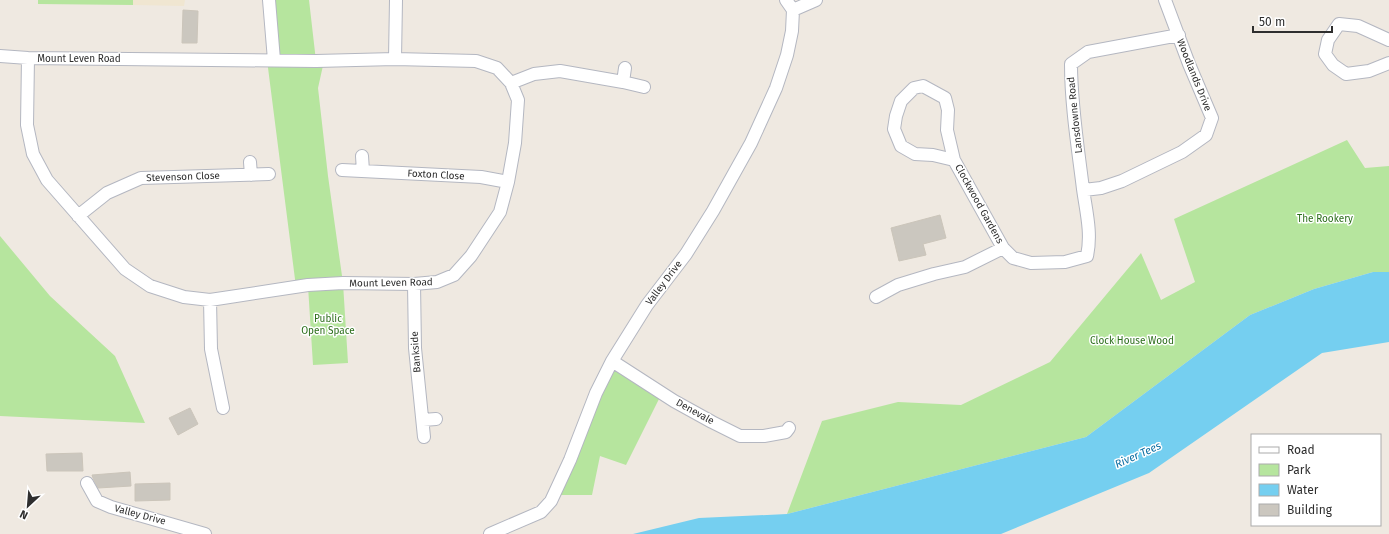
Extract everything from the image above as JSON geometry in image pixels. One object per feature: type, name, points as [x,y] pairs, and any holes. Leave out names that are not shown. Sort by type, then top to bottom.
[{"type":"street","points":[[269,0],[274,60]]},
{"type":"street","points":[[395,60],[396,0]]},
{"type":"street","points":[[789,5],[816,0]]},
{"type":"street","name":"Woodlands Drive","points":[[1084,190],[1101,188],[1122,181],[1182,152],[1206,135],[1212,118],[1165,0]]},
{"type":"street","name":"Valley Drive","points":[[490,534],[541,512],[551,501],[570,460],[596,393],[612,361],[647,305],[686,254],[713,211],[751,143],[776,88],[787,55],[792,31],[789,5]]},
{"type":"street","points":[[1389,40],[1358,26],[1339,24],[1328,40],[1326,54],[1333,65],[1346,74],[1369,71],[1389,63]]},
{"type":"street","name":"Lansdowne Road","points":[[1087,256],[1089,246],[1088,215],[1071,80],[1071,64],[1088,52],[1179,36]]},
{"type":"street","points":[[0,56],[28,58]]},
{"type":"street","name":"Mount Leven Road","points":[[28,58],[476,61],[497,68],[511,83],[518,100],[515,143],[508,182],[500,212],[471,256],[454,275],[437,282],[414,284],[343,283],[308,285],[210,300],[184,297],[150,286],[125,269],[78,216],[47,180],[33,154],[28,125],[28,58]]},
{"type":"street","points":[[623,82],[626,68]]},
{"type":"street","points":[[511,83],[534,74],[560,71],[644,87]]},
{"type":"street","name":"Clockwood Gardens","points":[[954,160],[933,155],[915,154],[901,146],[894,129],[896,116],[901,102],[914,88],[923,86],[945,98],[948,110],[947,130],[954,160],[1003,248],[1013,258],[1031,262],[1065,262],[1087,256]]},
{"type":"street","points":[[362,156],[363,171]]},
{"type":"street","points":[[250,162],[252,175]]},
{"type":"street","name":"Foxton Close","points":[[342,170],[481,177],[508,182]]},
{"type":"street","name":"Stevenson Close","points":[[78,216],[107,193],[140,178],[269,174]]},
{"type":"street","name":"Clockwood Gardens","points":[[881,298],[898,285],[934,274],[965,267],[1003,248]]},
{"type":"street","name":"Bankside","points":[[414,284],[415,348],[424,437]]},
{"type":"street","points":[[210,300],[211,349],[223,408]]},
{"type":"street","name":"Denevale","points":[[612,361],[674,401],[740,436],[764,436],[786,427]]},
{"type":"street","points":[[422,420],[436,418]]},
{"type":"street","name":"Valley Drive","points":[[87,483],[97,501],[204,534]]},
{"type":"shaded area","points":[[133,0],[185,0],[184,6],[133,5]]},
{"type":"green space","points":[[38,0],[133,0],[133,5],[38,4]]},
{"type":"green space","name":"Public Open Space","points":[[269,0],[309,0],[316,61],[324,61],[318,88],[328,176],[343,283],[348,363],[313,365],[308,286],[296,287],[267,60],[274,60]]},
{"type":"green space","name":"Clock House Wood","points":[[1347,140],[1365,168],[1389,166],[1389,272],[1373,272],[1314,289],[1250,315],[1086,437],[787,514],[822,421],[898,402],[961,405],[1050,362],[1141,253],[1161,300],[1195,282],[1174,219]]},
{"type":"green space","points":[[0,236],[50,296],[115,356],[145,423],[0,416]]},
{"type":"green space","points":[[612,361],[662,393],[626,465],[600,456],[592,495],[554,495]]},
{"type":"water","name":"River Tees","points":[[1373,272],[1389,272],[1389,342],[1322,353],[1149,473],[1001,534],[633,534],[699,518],[787,514],[1086,437],[1250,315],[1314,289]]},
{"type":"building","points":[[183,10],[198,11],[197,43],[182,43]]},
{"type":"building","points":[[940,215],[946,238],[923,244],[926,255],[899,261],[891,228]]},
{"type":"building","points":[[190,408],[198,424],[178,435],[169,418]]},
{"type":"building","points":[[82,453],[83,471],[47,471],[46,454]]},
{"type":"building","points":[[130,472],[131,486],[98,488],[92,475]]},
{"type":"building","points":[[170,483],[170,500],[135,501],[135,484]]},
{"type":"park label","name":"The Rookery","points":[[1325,219]]}]
